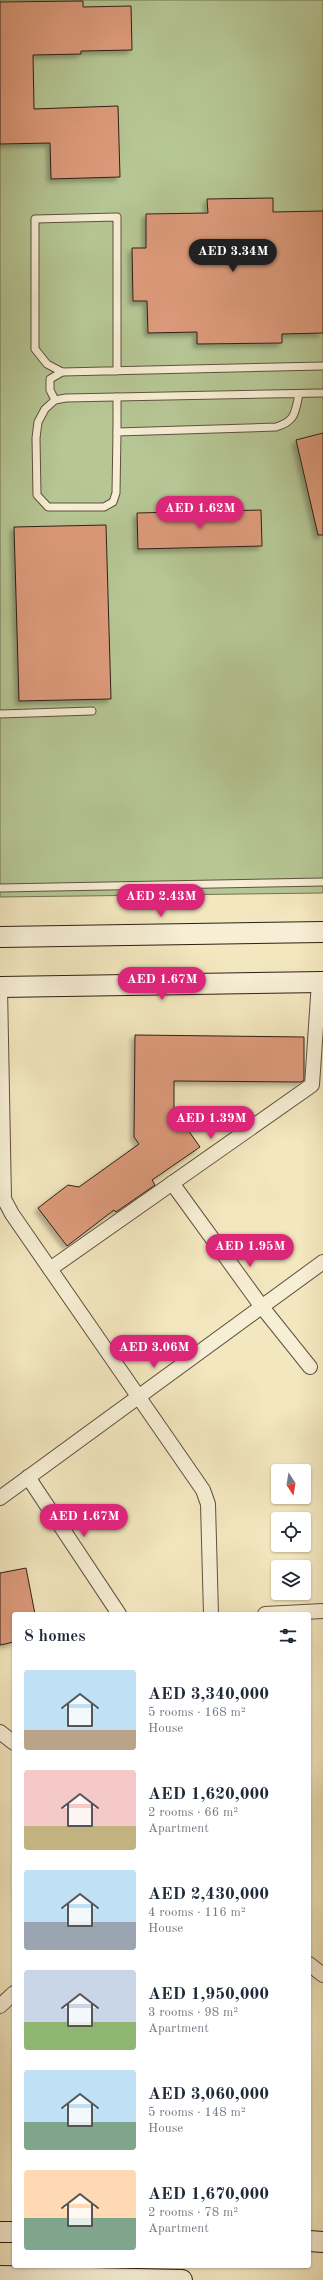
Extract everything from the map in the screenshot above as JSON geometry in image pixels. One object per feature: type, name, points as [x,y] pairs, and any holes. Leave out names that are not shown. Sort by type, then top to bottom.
[{"type":"street","points":[[0,937],[323,932]]},
{"type":"street","points":[[50,1269],[312,1085],[321,982],[0,987],[2,1199],[12,1214],[138,1397],[203,1490],[208,1504],[211,1612]]},
{"type":"street","points":[[172,1183],[262,1307],[310,1367]]},
{"type":"street","points":[[0,1498],[323,1262]]},
{"type":"street","points":[[28,1477],[118,1612]]},
{"type":"street","points":[[304,1612],[323,1611]]},
{"type":"street","points":[[0,1732],[12,1741]]},
{"type":"street","points":[[311,1966],[323,1975]]},
{"type":"street","points":[[0,2006],[12,1995]]},
{"type":"street","points":[[0,2232],[12,2232]]},
{"type":"street","points":[[311,2241],[323,2242]]},
{"type":"street","points":[[0,2276],[182,2280]]},
{"type":"lane","points":[[117,371],[117,217],[35,219],[35,349],[47,364],[62,372],[117,371],[323,366]]},
{"type":"lane","points":[[55,400],[50,390],[50,379],[62,372]]},
{"type":"lane","points":[[117,397],[118,432],[116,493],[113,502],[104,507],[48,507],[38,495],[36,438],[38,422],[45,409],[55,400],[66,398],[117,397],[300,394],[323,393]]},
{"type":"lane","points":[[118,432],[276,427],[286,424],[294,416],[300,394]]},
{"type":"lane","points":[[0,714],[92,711]]},
{"type":"lane","points":[[0,888],[323,882]]},
{"type":"green space","points":[[0,0],[323,0],[323,893],[0,897]]},
{"type":"building","points":[[83,1],[83,7],[131,6],[132,50],[81,51],[81,54],[33,55],[34,109],[118,106],[120,177],[51,179],[50,143],[0,144],[0,2]]},
{"type":"building","points":[[273,198],[273,212],[323,211],[323,333],[282,334],[282,343],[197,344],[197,332],[148,333],[147,301],[133,301],[132,248],[146,248],[146,214],[208,213],[207,199]]},
{"type":"building","points":[[323,433],[323,535],[318,535],[296,440]]},
{"type":"building","points":[[261,510],[262,546],[138,549],[137,513]]},
{"type":"building","points":[[106,525],[111,699],[19,701],[14,527]]},
{"type":"building","points":[[135,1035],[304,1037],[304,1080],[301,1082],[174,1081],[174,1110],[200,1147],[152,1180],[155,1185],[116,1212],[114,1210],[67,1246],[38,1208],[68,1185],[79,1187],[139,1144],[134,1137]]},
{"type":"building","points":[[26,1568],[35,1612],[12,1612],[12,1642],[0,1645],[0,1573]]}]
